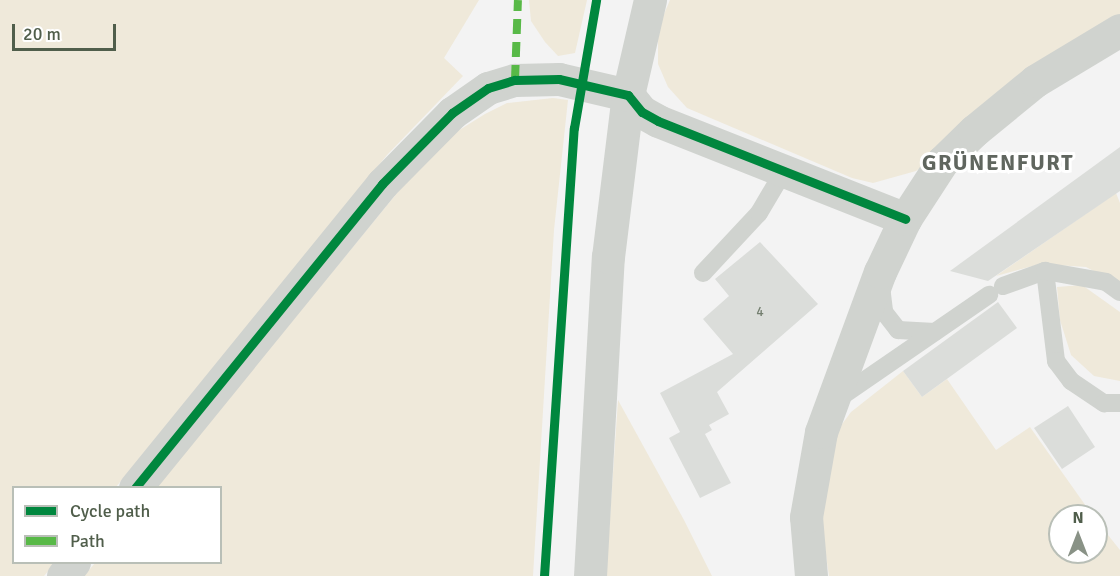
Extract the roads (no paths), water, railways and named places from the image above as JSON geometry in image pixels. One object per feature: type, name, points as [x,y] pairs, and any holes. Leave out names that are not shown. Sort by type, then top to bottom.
[{"type":"street","points":[[590,576],[608,257],[628,95],[650,0]]},
{"type":"street","points":[[811,576],[806,517],[812,473],[830,405],[880,272],[905,219],[942,162],[974,131],[1035,81],[1120,30]]},
{"type":"street","points":[[137,486],[382,184],[452,113],[488,88],[515,80],[580,81],[628,95],[642,112],[658,121],[785,169],[905,219]]},
{"type":"street","points":[[63,576],[72,564]]},
{"type":"lane","points":[[703,273],[759,213],[785,169]]},
{"type":"lane","points":[[1045,271],[1056,362],[1071,381],[1104,403],[1120,403]]},
{"type":"lane","points":[[830,405],[996,290],[1045,271],[1106,282],[1120,292]]},
{"type":"lane","points":[[880,272],[884,312],[898,330],[935,332]]},
{"type":"district","name":"GRÜNENFURT","points":[[998,163]]}]
